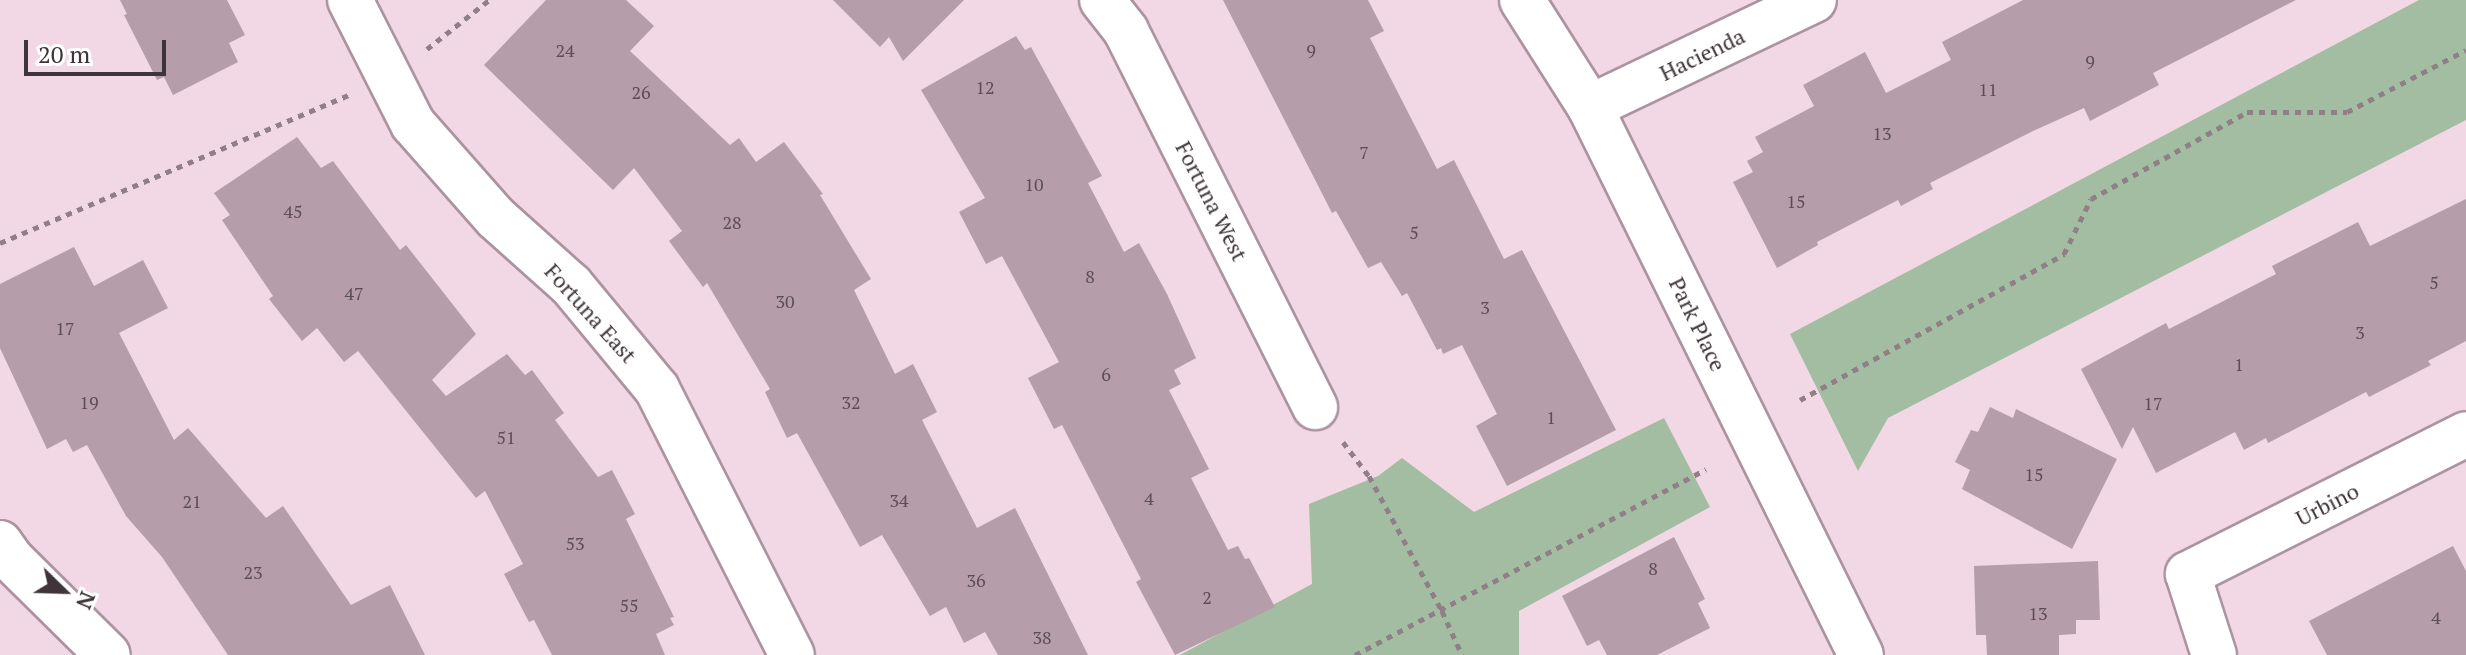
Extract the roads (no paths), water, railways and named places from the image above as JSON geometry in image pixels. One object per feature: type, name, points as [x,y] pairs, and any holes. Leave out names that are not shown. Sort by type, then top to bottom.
[{"type":"street","name":"Fortuna East","points":[[350,0],[413,124],[496,218],[571,285],[657,389],[792,655]]},
{"type":"street","name":"Fortuna West","points":[[1102,0],[1126,31],[1315,407]]},
{"type":"street","name":"Park Place","points":[[1522,0],[1590,107],[1861,655]]},
{"type":"street","name":"Hacienda","points":[[1590,107],[1814,0]]},
{"type":"street","name":"Urbino","points":[[2214,655],[2188,574],[2466,434]]},
{"type":"street","points":[[0,543],[11,559],[108,655]]}]
